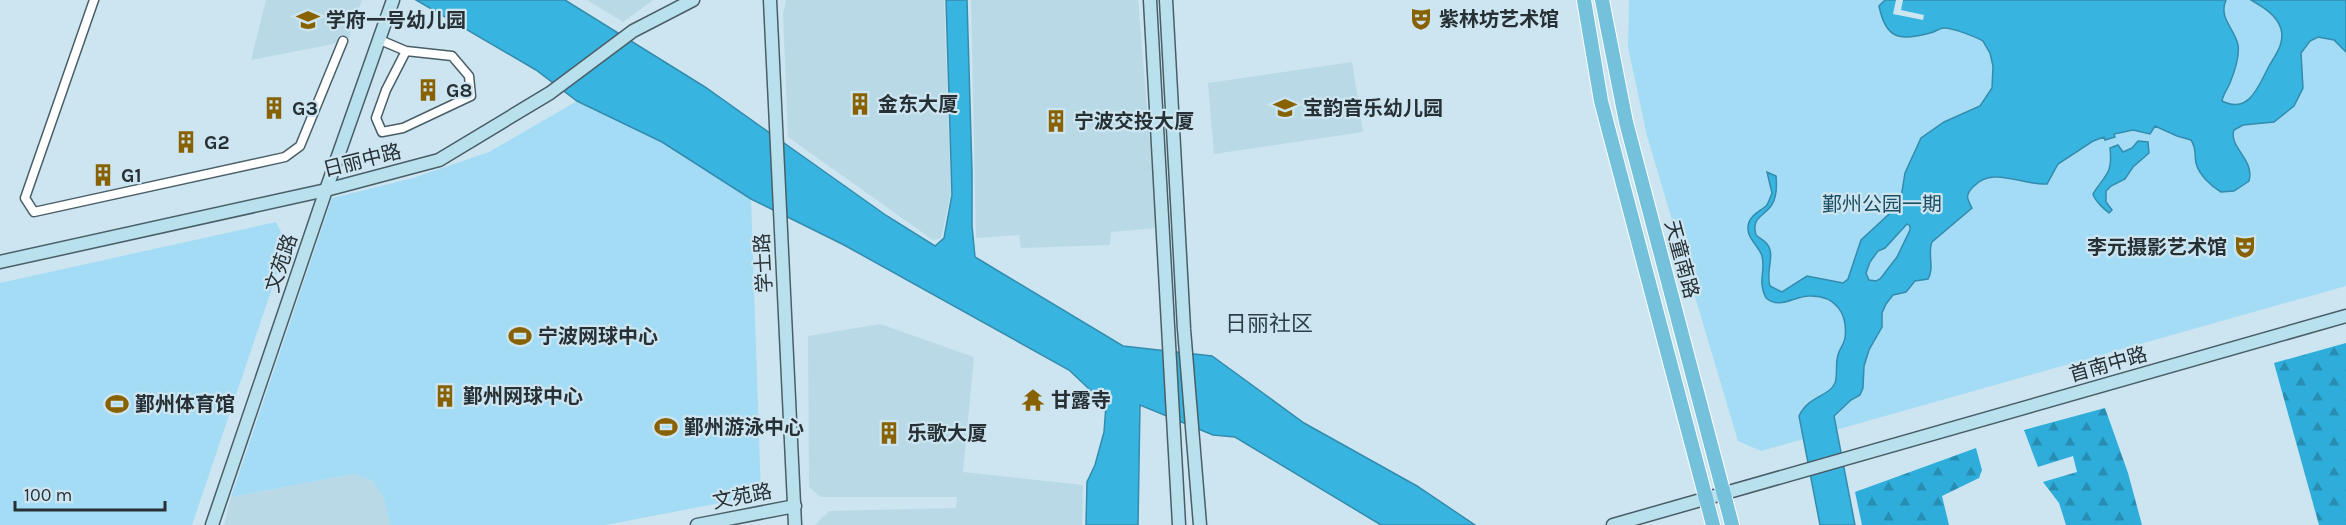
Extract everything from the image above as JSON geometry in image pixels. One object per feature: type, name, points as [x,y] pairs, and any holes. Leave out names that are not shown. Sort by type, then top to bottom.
[{"type":"main road","name":"文苑路","points":[[212,525],[393,0]]},
{"type":"main road","name":"日丽中路","points":[[0,262],[326,190],[439,160],[550,93],[633,31],[693,0]]},
{"type":"main road","name":"学士路","points":[[770,0],[795,525]]},
{"type":"main road","points":[[1150,0],[1179,525]]},
{"type":"main road","points":[[1166,0],[1185,329],[1200,525]]},
{"type":"main road","name":"天童南路","points":[[1584,0],[1601,101],[1713,525]]},
{"type":"main road","name":"天童南路","points":[[1602,0],[1626,122],[1732,525]]},
{"type":"main road","name":"首南中路","points":[[1723,493],[2346,316]]},
{"type":"main road","points":[[1613,525],[1723,493]]},
{"type":"main road","name":"文苑路","points":[[697,525],[795,506]]},
{"type":"street","points":[[94,0],[25,198],[34,212],[285,157],[300,146],[344,41]]},
{"type":"street","points":[[380,40],[406,51],[452,56],[469,76],[471,96],[404,128],[382,132],[376,118],[386,90],[406,51]]},
{"type":"shaded area","name":"学府一号幼儿园","points":[[266,0],[362,0],[348,41],[251,60]]},
{"type":"shaded area","points":[[416,0],[565,0],[705,87],[887,216],[935,246],[944,238],[952,195],[946,0],[967,0],[972,226],[975,257],[1123,346],[1212,356],[1304,423],[1417,486],[1475,525],[1381,525],[1235,437],[1213,435],[1140,405],[1138,525],[1086,525],[1087,482],[1095,465],[1104,432],[1106,405],[1069,370],[844,245],[751,199],[662,142],[577,101],[536,70]]},
{"type":"shaded area","points":[[587,0],[653,0],[623,22]]},
{"type":"shaded area","points":[[786,0],[944,0],[951,194],[941,238],[933,240],[788,137],[783,14]]},
{"type":"shaded area","points":[[971,0],[1138,0],[1157,228],[1111,232],[1110,245],[1021,248],[1019,235],[976,238]]},
{"type":"shaded area","points":[[1885,0],[2226,0],[2225,18],[2238,45],[2235,69],[2222,101],[2231,104],[2246,101],[2257,90],[2282,40],[2281,29],[2273,16],[2251,0],[2346,0],[2346,52],[2334,40],[2318,37],[2310,41],[2301,53],[2303,88],[2294,106],[2274,122],[2243,125],[2234,130],[2235,142],[2250,173],[2249,181],[2234,191],[2221,192],[2203,176],[2196,163],[2195,149],[2191,140],[2155,126],[2150,134],[2133,130],[2114,134],[2115,137],[2105,140],[2104,137],[2093,141],[2058,164],[2047,184],[1998,177],[1981,181],[1973,187],[1968,197],[1972,208],[1932,242],[1931,270],[1928,279],[1915,281],[1906,292],[1893,295],[1886,304],[1882,313],[1882,327],[1869,350],[1864,366],[1863,388],[1860,395],[1834,416],[1855,525],[1820,525],[1799,416],[1808,404],[1832,388],[1835,383],[1837,358],[1845,338],[1844,321],[1838,308],[1826,299],[1809,296],[1777,303],[1766,298],[1762,286],[1762,256],[1748,232],[1748,227],[1752,217],[1767,205],[1772,193],[1767,172],[1776,176],[1775,196],[1771,206],[1756,221],[1755,229],[1756,235],[1770,248],[1770,286],[1782,292],[1807,276],[1843,283],[1848,279],[1861,240],[1900,204],[1905,173],[1921,138],[1944,122],[1980,106],[1992,88],[1993,66],[1990,53],[1983,41],[1947,28],[1919,36],[1896,35],[1886,26],[1879,6]],"holes":[[[1907,224],[1910,226],[1897,257],[1880,279],[1869,280],[1866,273],[1878,251],[1885,248]]]},
{"type":"shaded area","name":"宝韵音乐幼儿园","points":[[1352,62],[1363,132],[1214,154],[1208,83]]},
{"type":"shaded area","points":[[2138,141],[2148,142],[2149,153],[2133,167],[2125,179],[2106,191],[2106,202],[2112,210],[2109,213],[2097,202],[2093,194],[2109,169],[2110,148],[2118,145],[2123,152],[2132,148]]},
{"type":"shaded area","points":[[880,324],[974,357],[963,472],[1083,485],[1082,525],[815,525],[829,511],[956,508],[957,497],[821,497],[809,487],[808,336]]},
{"type":"shaded area","points":[[354,474],[373,481],[384,498],[390,525],[224,525],[231,497]]},
{"type":"green space","name":"鄞州公园一期","points":[[1629,0],[2346,0],[2346,286],[1761,451],[1738,441],[1647,136],[1628,47]]},
{"type":"green space","name":"宁波网球中心","points":[[577,101],[662,142],[751,199],[761,495],[606,525],[390,525],[384,498],[373,481],[354,474],[231,497],[332,198],[413,178],[489,152]]},
{"type":"green space","name":"鄞州体育馆","points":[[276,222],[287,244],[192,525],[0,525],[0,283]]},
{"type":"green space","points":[[2346,343],[2346,525],[2319,525],[2274,363]]},
{"type":"green space","points":[[2105,408],[2128,473],[2142,525],[2066,525],[2059,503],[2043,482],[2077,472],[2073,456],[2038,467],[2024,430]]},
{"type":"green space","points":[[1976,448],[1982,470],[1979,478],[1942,496],[1949,525],[1862,525],[1855,492]]},
{"type":"pier","points":[[1896,0],[1903,0],[1901,10],[1924,15],[1923,20],[1893,14]]},
{"type":"place","name":"紫林坊艺术馆","points":[[1421,19]]},
{"type":"place","name":"学府一号幼儿园","points":[[308,20]]},
{"type":"place","name":"G8","points":[[428,90]]},
{"type":"place","name":"金东大厦","points":[[860,104]]},
{"type":"place","name":"G3","points":[[274,108]]},
{"type":"place","name":"宝韵音乐幼儿园","points":[[1285,108]]},
{"type":"place","name":"宁波交投大厦","points":[[1056,121]]},
{"type":"place","name":"G2","points":[[186,142]]},
{"type":"place","name":"G1","points":[[103,175]]},
{"type":"place","name":"李元摄影艺术馆","points":[[2245,247]]},
{"type":"place","name":"宁波网球中心","points":[[520,336]]},
{"type":"place","name":"鄞州网球中心","points":[[445,396]]},
{"type":"place","name":"甘露寺","points":[[1033,400]]},
{"type":"place","name":"鄞州体育馆","points":[[117,404]]},
{"type":"place","name":"鄞州游泳中心","points":[[666,427]]},
{"type":"place","name":"乐歌大厦","points":[[889,433]]},
{"type":"district","name":"日丽社区","points":[[1269,323]]}]
